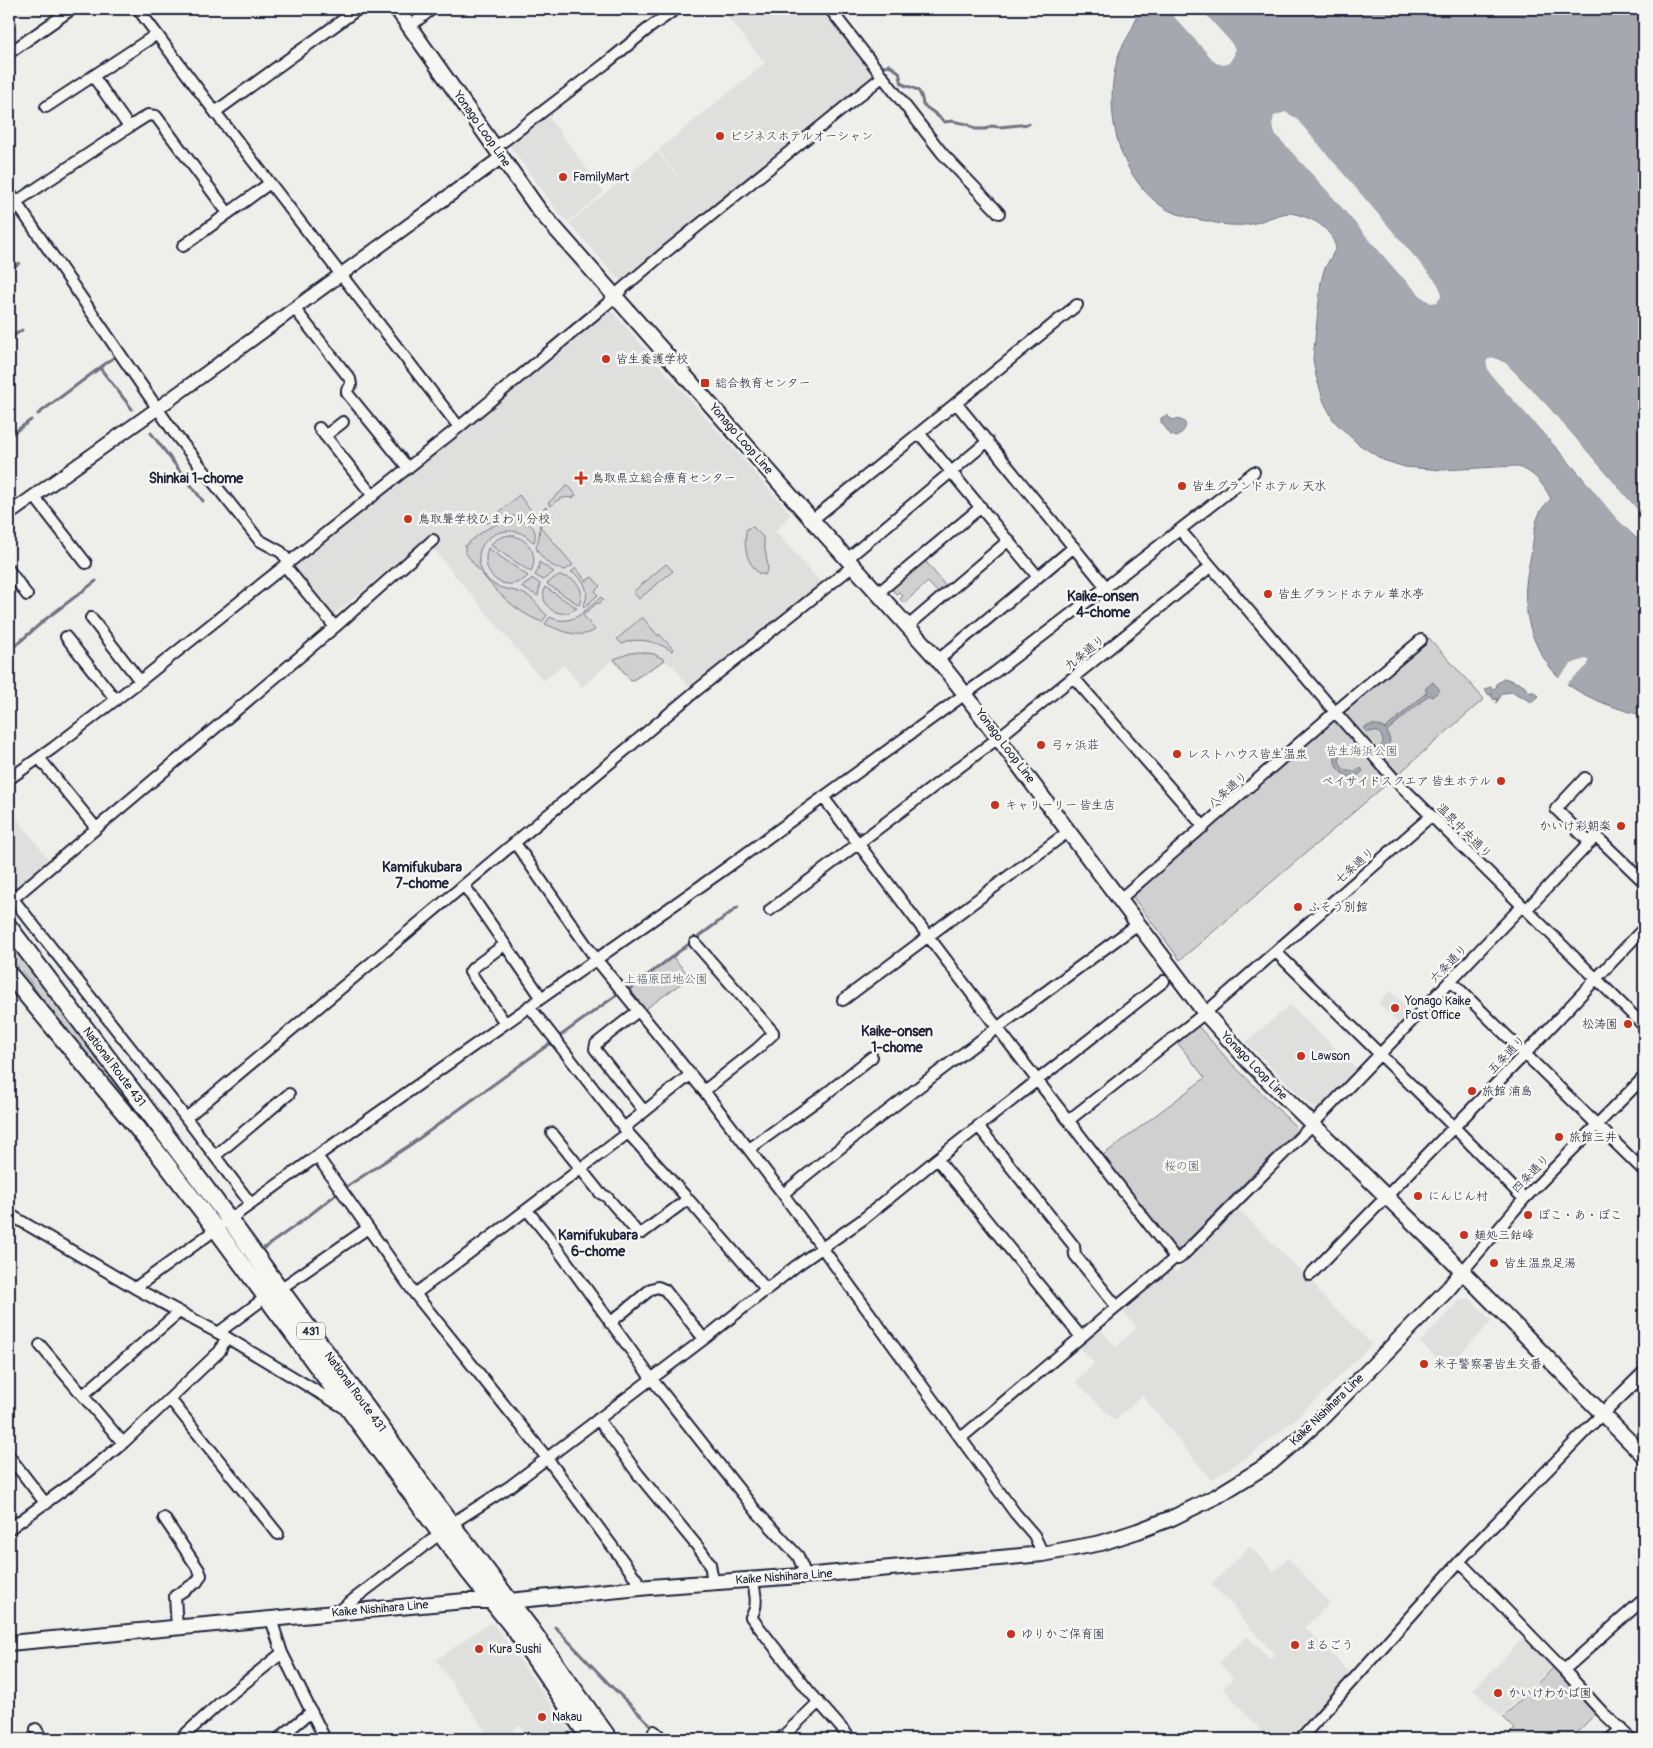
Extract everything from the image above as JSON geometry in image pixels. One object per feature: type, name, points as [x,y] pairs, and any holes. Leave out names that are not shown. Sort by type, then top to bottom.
[{"type":"highway","name":"National Route 431","points":[[9,927],[446,1529],[492,1601],[516,1631],[590,1739]]},
{"type":"highway","name":"National Route 431","points":[[9,974],[157,1152],[223,1224]]},
{"type":"highway","name":"National Route 431","points":[[273,1293],[353,1412],[446,1529],[509,1601],[609,1739]]},
{"type":"main road","name":"Yonago Loop Line","points":[[397,9],[539,210],[938,660],[966,694],[1205,1013],[1248,1061],[1462,1272],[1644,1456]]},
{"type":"main road","name":"Kaike Nishihara Line","points":[[9,1643],[465,1601],[509,1601],[713,1582],[806,1576],[1043,1554],[1101,1543],[1138,1531],[1199,1505],[1272,1462],[1318,1422],[1448,1289],[1462,1272]]},
{"type":"street","points":[[9,53],[72,9]]},
{"type":"street","points":[[138,9],[215,112],[459,427]]},
{"type":"street","points":[[215,112],[358,9]]},
{"type":"street","points":[[409,27],[432,9]]},
{"type":"street","points":[[9,514],[341,274],[499,152],[648,28],[676,9]]},
{"type":"street","points":[[830,9],[942,153],[999,213]]},
{"type":"street","points":[[46,107],[157,34]]},
{"type":"street","points":[[93,76],[129,127]]},
{"type":"street","points":[[9,779],[40,759],[116,700],[459,427],[608,303],[662,255],[882,77]]},
{"type":"street","points":[[16,202],[148,115],[156,116],[228,214]]},
{"type":"street","points":[[184,246],[270,182]]},
{"type":"street","points":[[9,192],[175,434],[259,540],[281,552],[287,564],[335,627]]},
{"type":"street","points":[[812,520],[1077,305]]},
{"type":"street","points":[[294,308],[350,379],[351,385],[346,391],[348,395],[408,468]]},
{"type":"street","points":[[956,403],[1106,588]]},
{"type":"street","points":[[343,422],[322,432],[373,496]]},
{"type":"street","points":[[919,432],[1038,577]]},
{"type":"street","points":[[186,1118],[850,562],[988,441]]},
{"type":"street","points":[[135,1288],[317,1156],[722,871],[966,694],[1106,588],[1254,472]]},
{"type":"street","points":[[34,496],[86,563]]},
{"type":"street","points":[[878,593],[981,507]]},
{"type":"street","name":"温泉中央通り","points":[[1180,530],[1395,780],[1644,1026]]},
{"type":"street","points":[[251,1204],[186,1118],[11,901],[335,627],[433,540]]},
{"type":"street","points":[[908,626],[1009,540]]},
{"type":"street","points":[[938,660],[1074,547]]},
{"type":"street","name":"九条通り","points":[[770,910],[998,738],[1210,567]]},
{"type":"street","points":[[11,577],[27,594]]},
{"type":"street","points":[[91,618],[140,681]]},
{"type":"street","points":[[66,637],[116,700]]},
{"type":"street","name":"八条通り","points":[[1120,899],[1335,712],[1421,640]]},
{"type":"street","points":[[1074,678],[1204,827]]},
{"type":"street","points":[[40,759],[96,828]]},
{"type":"street","points":[[1585,778],[1556,809],[1644,882]]},
{"type":"street","points":[[823,797],[1037,1080],[1175,1258]]},
{"type":"street","name":"七条通り","points":[[1068,1120],[1205,1013],[1431,816]]},
{"type":"street","points":[[843,1000],[1069,831]]},
{"type":"street","name":"六条通り","points":[[960,1438],[1175,1258],[1181,1257],[1312,1125],[1450,980],[1594,840]]},
{"type":"street","points":[[515,843],[596,959],[704,1091],[783,1194],[1015,1513],[1034,1535],[1043,1554]]},
{"type":"street","points":[[464,885],[541,997]]},
{"type":"street","points":[[783,1194],[872,1122],[997,1026],[1138,924]]},
{"type":"street","name":"五条通り","points":[[1310,1274],[1526,1053],[1644,928]]},
{"type":"street","points":[[695,943],[773,1032],[752,1054],[704,1091]]},
{"type":"street","points":[[505,944],[470,972],[505,1023]]},
{"type":"street","points":[[1276,952],[1454,1127],[1524,1199]]},
{"type":"street","points":[[1450,980],[1644,1171]]},
{"type":"street","points":[[338,1612],[446,1529],[547,1458],[704,1339],[796,1266],[862,1220],[937,1158],[1164,981]]},
{"type":"street","points":[[529,1006],[627,1130],[767,1290]]},
{"type":"street","points":[[638,1011],[596,1044],[595,1048],[644,1112]]},
{"type":"street","points":[[749,1149],[822,1098],[872,1057]]},
{"type":"street","points":[[416,1294],[581,1170],[627,1130],[644,1112],[690,1075]]},
{"type":"street","name":"四条通り","points":[[1462,1272],[1524,1199],[1644,1077]]},
{"type":"street","points":[[215,1156],[288,1094]]},
{"type":"street","points":[[978,1126],[1074,1246],[1075,1255],[1117,1307]]},
{"type":"street","points":[[552,1133],[600,1193],[607,1197],[637,1232],[645,1232],[688,1199]]},
{"type":"street","points":[[317,1156],[416,1294],[547,1458],[642,1588]]},
{"type":"street","points":[[937,1158],[1081,1338]]},
{"type":"street","points":[[528,1210],[552,1240],[651,1378],[756,1511],[798,1556],[806,1576]]},
{"type":"street","points":[[9,1214],[353,1412]]},
{"type":"street","points":[[9,1529],[46,1504],[123,1443],[220,1351],[222,1335],[273,1293],[368,1228]]},
{"type":"street","points":[[610,1322],[651,1289],[658,1287],[665,1290],[704,1339]]},
{"type":"street","points":[[83,1395],[178,1313]]},
{"type":"street","points":[[40,1345],[123,1443]]},
{"type":"street","points":[[1300,1739],[1460,1562],[1644,1372]]},
{"type":"street","points":[[170,1399],[278,1534]]},
{"type":"street","points":[[598,1418],[638,1474],[702,1552],[710,1564],[713,1582]]},
{"type":"street","points":[[9,1456],[46,1504]]},
{"type":"street","points":[[164,1518],[201,1575],[197,1582],[175,1596],[177,1628]]},
{"type":"street","points":[[1460,1562],[1602,1712],[1631,1739]]},
{"type":"street","points":[[752,1579],[756,1604],[754,1614],[751,1617],[851,1739]]},
{"type":"street","points":[[1564,1670],[1644,1599]]},
{"type":"street","points":[[271,1620],[282,1653],[325,1739]]},
{"type":"street","points":[[180,1739],[221,1702],[282,1653]]},
{"type":"street","points":[[780,1739],[819,1702]]},
{"type":"street","points":[[278,1739],[311,1712]]},
{"type":"street","points":[[36,1729],[42,1739]]},
{"type":"street","points":[[1610,1739],[1621,1729]]},
{"type":"street","points":[[654,1731],[663,1739]]},
{"type":"shaded area","points":[[721,9],[824,9],[874,75],[699,217],[699,204],[698,218],[620,281],[569,223],[657,151],[697,201],[658,150],[765,63]]},
{"type":"shaded area","points":[[1136,9],[1169,9],[1217,61],[1224,64],[1234,49],[1200,9],[1644,9],[1644,517],[1546,404],[1506,363],[1493,357],[1486,364],[1507,392],[1633,535],[1644,545],[1644,716],[1596,700],[1570,686],[1552,670],[1534,639],[1527,616],[1527,579],[1538,518],[1545,505],[1551,499],[1537,478],[1527,471],[1514,466],[1443,470],[1405,467],[1383,460],[1357,443],[1334,421],[1324,402],[1313,359],[1321,282],[1324,270],[1336,248],[1334,241],[1327,231],[1312,220],[1291,213],[1239,225],[1221,224],[1188,217],[1162,206],[1147,193],[1134,177],[1124,160],[1117,139],[1113,115],[1112,90],[1119,54],[1133,26]],"holes":[[[1285,114],[1295,119],[1440,291],[1437,301],[1423,297],[1273,125],[1275,116]]]},
{"type":"shaded area","name":"FamilyMart","points":[[545,112],[604,192],[568,222],[558,212],[509,145],[511,139]]},
{"type":"shaded area","name":"鳥取県立総合療育センター","points":[[610,309],[791,514],[775,531],[823,585],[692,691],[675,668],[665,661],[631,683],[612,660],[582,687],[564,665],[543,681],[425,539],[335,614],[330,613],[294,569],[294,565]]},
{"type":"shaded area","points":[[1167,415],[1171,419],[1184,421],[1185,423],[1185,428],[1177,437],[1171,435],[1161,422],[1161,418]]},
{"type":"shaded area","points":[[1505,678],[1523,685],[1529,692],[1534,692],[1539,696],[1532,702],[1512,692],[1503,693],[1496,703],[1497,698],[1494,700],[1491,696],[1493,694],[1489,695],[1485,690],[1490,687],[1494,689],[1497,686],[1496,684]]},
{"type":"shaded area","points":[[1433,682],[1440,690],[1432,697],[1429,695],[1387,731],[1390,741],[1385,752],[1380,747],[1383,740],[1380,735],[1374,731],[1368,733],[1363,728],[1374,725],[1385,729],[1427,692],[1425,689]]},
{"type":"shaded area","points":[[1342,747],[1344,749],[1339,760],[1340,764],[1348,771],[1361,768],[1363,771],[1357,776],[1351,777],[1339,771],[1335,759]]},
{"type":"shaded area","points":[[9,808],[49,860],[9,894]]},
{"type":"shaded area","points":[[1390,991],[1413,1012],[1400,1024],[1378,1003]]},
{"type":"shaded area","name":"Lawson","points":[[1290,1005],[1357,1069],[1316,1111],[1246,1042]]},
{"type":"shaded area","points":[[1238,1209],[1319,1289],[1317,1291],[1372,1344],[1287,1426],[1252,1454],[1211,1480],[1142,1395],[1115,1421],[1076,1382],[1094,1363],[1078,1345],[1099,1327],[1116,1347],[1137,1327],[1120,1309],[1168,1268],[1176,1272]]},
{"type":"shaded area","points":[[1461,1299],[1471,1299],[1492,1321],[1446,1368],[1420,1342]]},
{"type":"shaded area","name":"まるごう","points":[[1250,1547],[1274,1571],[1288,1558],[1330,1603],[1305,1627],[1350,1673],[1323,1704],[1288,1739],[1268,1739],[1223,1688],[1233,1679],[1219,1662],[1247,1636],[1270,1659],[1275,1655],[1235,1611],[1236,1609],[1211,1584]]},
{"type":"shaded area","points":[[489,1623],[494,1625],[576,1739],[532,1739],[519,1725],[502,1739],[491,1739],[436,1660]]},
{"type":"shaded area","points":[[1525,1636],[1553,1666],[1501,1716],[1473,1690]]},
{"type":"green space","points":[[568,485],[576,495],[572,498],[566,497],[561,499],[551,506],[548,503]]},
{"type":"green space","points":[[519,495],[535,515],[546,507],[548,509],[537,519],[513,516],[496,519],[487,523]]},
{"type":"green space","points":[[550,512],[553,515],[540,526],[573,565],[565,570],[555,567],[548,562],[536,548],[540,521]]},
{"type":"green space","points":[[515,520],[528,523],[534,529],[534,542],[519,533],[500,532],[486,540],[479,554],[479,562],[486,578],[491,583],[522,593],[533,600],[547,615],[542,622],[508,602],[481,573],[465,552],[465,546],[482,532],[500,523]]},
{"type":"green space","points":[[753,527],[763,537],[768,568],[765,575],[758,573],[747,554],[745,544],[746,531],[748,528]]},
{"type":"green space","points":[[511,535],[523,540],[531,548],[534,559],[531,572],[490,545],[500,538]]},
{"type":"green space","points":[[488,548],[528,576],[520,582],[511,584],[496,580],[487,567]]},
{"type":"green space","points":[[923,558],[947,588],[940,595],[928,582],[904,603],[900,599],[903,596],[899,592],[896,594],[890,587]]},
{"type":"green space","points":[[539,562],[554,572],[543,580],[535,575]]},
{"type":"green space","points":[[666,564],[673,571],[639,599],[633,592]]},
{"type":"green space","points":[[576,568],[586,581],[592,577],[600,586],[595,591],[598,595],[585,607],[583,606],[586,596],[585,586],[580,578],[571,572]]},
{"type":"green space","points":[[560,576],[575,581],[578,585],[581,594],[579,605],[547,584]]},
{"type":"green space","points":[[532,578],[540,584],[538,596],[521,587]]},
{"type":"green space","points":[[545,587],[577,608],[571,612],[564,613],[552,610],[545,601]]},
{"type":"green space","points":[[601,597],[603,600],[583,615],[595,630],[589,633],[570,633],[545,624],[550,617],[565,620],[578,616]]},
{"type":"green space","points":[[642,617],[658,636],[659,634],[673,649],[672,651],[648,641],[635,640],[622,644],[617,639]]},
{"type":"green space","name":"皆生海浜公園","points":[[1429,638],[1484,699],[1180,960],[1132,896]]},
{"type":"green space","points":[[639,652],[654,654],[665,660],[631,681],[614,659]]},
{"type":"green space","points":[[9,936],[160,1139],[182,1173],[57,1022],[30,981],[9,956]]},
{"type":"green space","name":"上福原団地公園","points":[[673,957],[690,977],[644,1010],[628,991]]},
{"type":"green space","name":"桜の園","points":[[1198,1026],[1229,1061],[1298,1129],[1179,1249],[1174,1249],[1103,1155],[1205,1078],[1177,1042]]},
{"type":"green space","points":[[1554,1667],[1596,1713],[1571,1739],[1503,1739],[1515,1729],[1503,1717]]},
{"type":"pier","points":[[1167,9],[1172,9],[1218,59],[1223,61],[1229,56],[1231,50],[1197,9],[1201,9],[1235,49],[1229,63],[1224,65],[1216,63]]},
{"type":"pier","points":[[1285,112],[1296,118],[1437,283],[1441,291],[1441,297],[1437,302],[1431,303],[1423,298],[1399,274],[1276,135],[1272,125],[1274,116]],"holes":[[[1284,116],[1293,121],[1434,285],[1438,296],[1436,299],[1425,295],[1402,271],[1280,132],[1276,125],[1277,118]]]},
{"type":"pier","points":[[1493,357],[1506,363],[1546,404],[1644,517],[1644,519],[1544,406],[1504,365],[1493,360],[1490,361],[1489,366],[1498,379],[1618,516],[1644,542],[1644,545],[1616,518],[1575,468],[1496,381],[1489,372],[1486,363],[1488,359]]},
{"type":"pier","points":[[1585,659],[1588,660],[1588,665],[1565,685],[1558,678],[1571,664]]},
{"type":"waterway","points":[[882,67],[889,65],[899,72],[902,84],[917,90],[921,95],[923,105],[945,122],[952,121],[967,124],[975,129],[986,129],[991,126],[1029,124]]},
{"type":"waterway","points":[[9,271],[19,263]]},
{"type":"waterway","points":[[9,339],[22,330]]},
{"type":"waterway","points":[[38,414],[117,355]]},
{"type":"waterway","points":[[100,368],[132,409]]},
{"type":"waterway","points":[[9,436],[31,420]]},
{"type":"waterway","points":[[151,433],[203,501]]},
{"type":"waterway","points":[[9,651],[47,618],[96,581]]},
{"type":"waterway","points":[[853,831],[862,833]]},
{"type":"waterway","points":[[628,990],[738,907]]},
{"type":"waterway","points":[[58,947],[71,964]]},
{"type":"waterway","points":[[560,1036],[618,994]]},
{"type":"waterway","points":[[346,1187],[410,1145],[552,1042]]},
{"type":"waterway","points":[[264,1248],[339,1192]]},
{"type":"waterway","points":[[9,1220],[172,1315]]},
{"type":"waterway","points":[[177,1318],[210,1334]]},
{"type":"waterway","points":[[244,1354],[280,1375]]},
{"type":"waterway","points":[[292,1382],[316,1398]]},
{"type":"waterway","points":[[555,1627],[651,1725]]},
{"type":"place","name":"ビジネスホテルオーシャン","points":[[720,136]]},
{"type":"place","name":"FamilyMart","points":[[563,177]]},
{"type":"place","name":"皆生養護学校","points":[[606,359]]},
{"type":"place","name":"総合教育センター","points":[[705,383]]},
{"type":"place","name":"鳥取県立総合療育センター","points":[[581,478]]},
{"type":"place","name":"皆生グランドホテル 天水","points":[[1182,486]]},
{"type":"place","name":"鳥取聾学校ひまわり分校","points":[[408,519]]},
{"type":"place","name":"皆生グランドホテル 華水亭","points":[[1268,594]]},
{"type":"place","name":"弓ヶ浜荘","points":[[1041,745]]},
{"type":"place","name":"レストハウス皆生温泉","points":[[1177,754]]},
{"type":"place","name":"ベイサイドスクエア 皆生ホテル","points":[[1501,781]]},
{"type":"place","name":"キャリーリー 皆生店","points":[[995,805]]},
{"type":"place","name":"かいけ彩朝楽","points":[[1621,826]]},
{"type":"place","name":"ふそう別館","points":[[1298,907]]},
{"type":"place","name":"Yonago Kaike Post Office","points":[[1395,1008]]},
{"type":"place","name":"松涛園","points":[[1628,1024]]},
{"type":"place","name":"Lawson","points":[[1301,1056]]},
{"type":"place","name":"旅館 浦島","points":[[1472,1091]]},
{"type":"place","name":"旅館三井","points":[[1559,1137]]},
{"type":"place","name":"にんじん村","points":[[1418,1196]]},
{"type":"place","name":"ぽこ・あ・ぽこ","points":[[1528,1215]]},
{"type":"place","name":"麺処三鈷峰","points":[[1464,1235]]},
{"type":"place","name":"皆生温泉足湯","points":[[1494,1263]]},
{"type":"place","name":"米子警察署皆生交番","points":[[1424,1364]]},
{"type":"place","name":"ゆりかご保育園","points":[[1011,1634]]},
{"type":"place","name":"まるごう","points":[[1295,1645]]},
{"type":"place","name":"Kura Sushi","points":[[479,1649]]},
{"type":"place","name":"かいけわかば園","points":[[1498,1693]]},
{"type":"place","name":"Nakau","points":[[542,1717]]},
{"type":"district","name":"Shinkai 1-chome","points":[[196,478]]},
{"type":"district","name":"Kaike-onsen 4-chome","points":[[1103,604]]},
{"type":"district","name":"Kamifukubara 7-chome","points":[[422,876]]},
{"type":"district","name":"Kaike-onsen 1-chome","points":[[897,1040]]},
{"type":"district","name":"Kamifukubara 6-chome","points":[[598,1244]]}]
